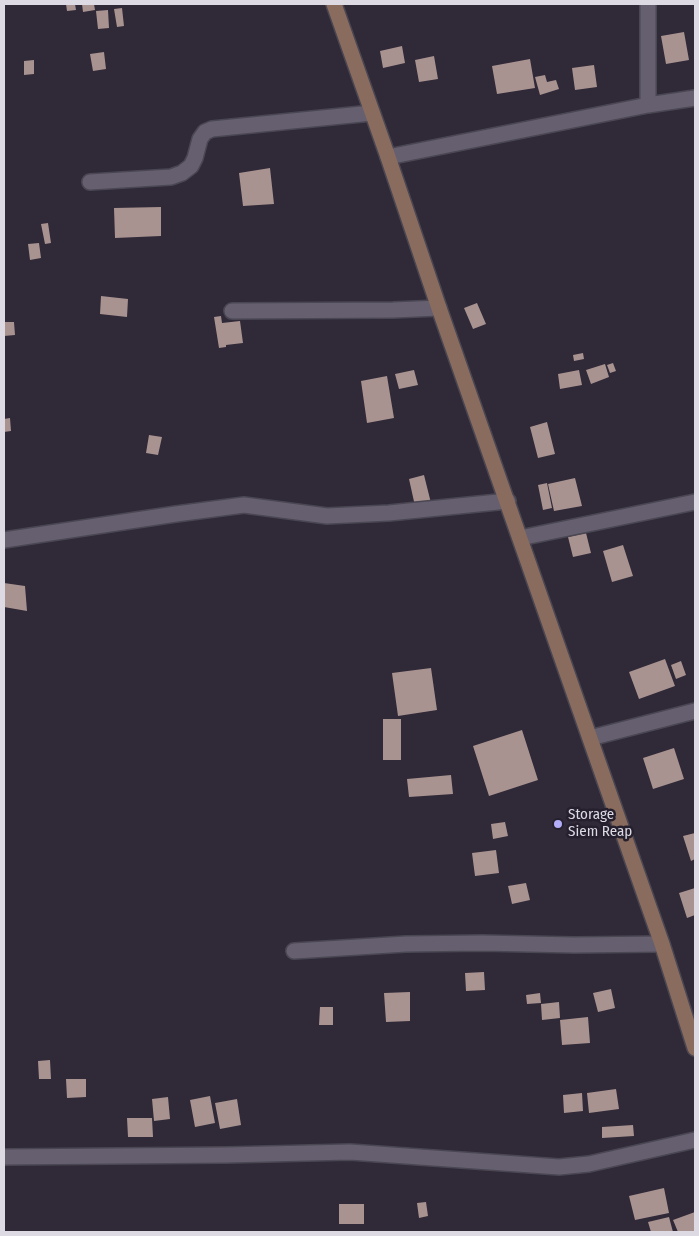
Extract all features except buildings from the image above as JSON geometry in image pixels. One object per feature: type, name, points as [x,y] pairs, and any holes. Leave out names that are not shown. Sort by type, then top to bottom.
[{"type":"street","points":[[334,4],[662,944],[695,1048]]},
{"type":"street","points":[[648,4],[648,105]]},
{"type":"street","points":[[388,157],[648,105],[695,98]]},
{"type":"street","points":[[90,182],[171,177],[182,173],[191,166],[200,139],[205,132],[212,129],[372,113]]},
{"type":"street","points":[[232,310],[394,310],[439,308]]},
{"type":"street","points":[[4,540],[244,505],[326,516],[389,513],[508,501]]},
{"type":"street","points":[[520,538],[695,502]]},
{"type":"street","points":[[590,738],[695,711]]},
{"type":"street","points":[[294,951],[406,944],[482,942],[574,945],[662,944]]},
{"type":"street","points":[[4,1157],[350,1152],[558,1167],[588,1164],[695,1140]]},
{"type":"place","name":"Storage Siem Reap","points":[[558,824]]}]
